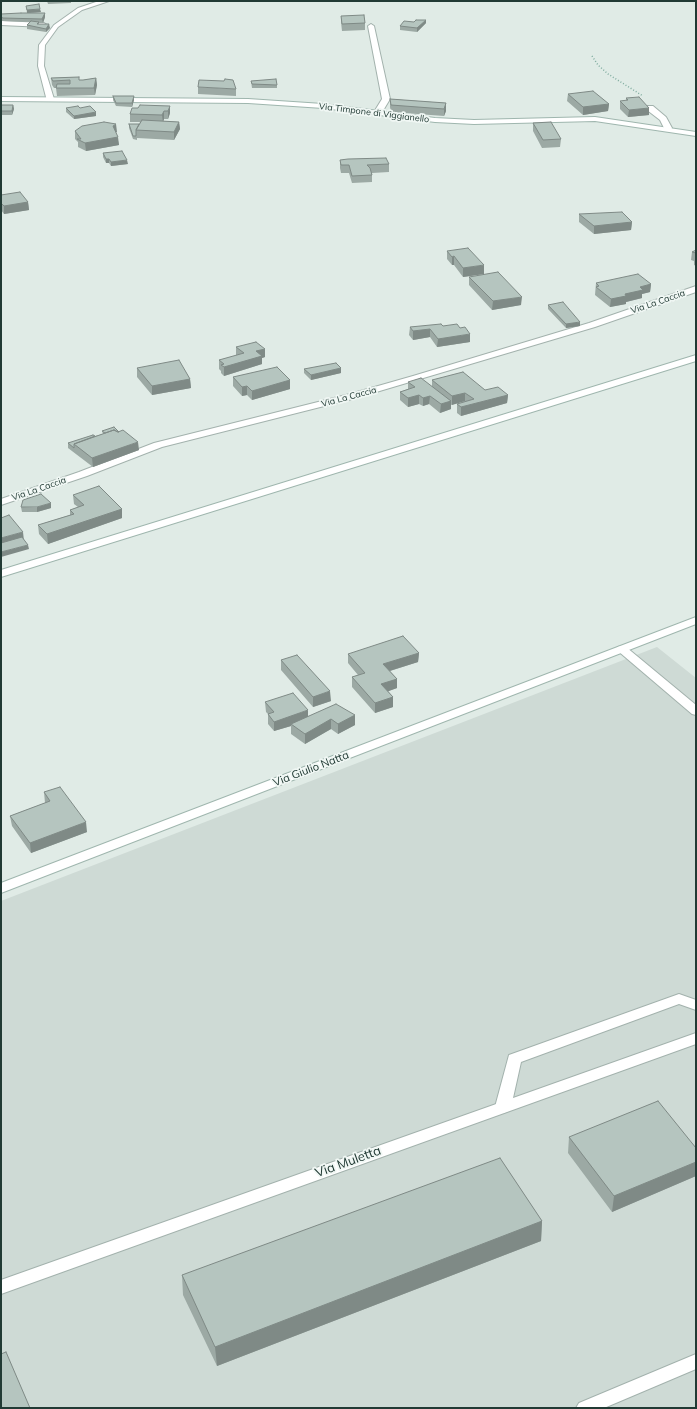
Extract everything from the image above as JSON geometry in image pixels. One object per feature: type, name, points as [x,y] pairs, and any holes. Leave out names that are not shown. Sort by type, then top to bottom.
[{"type":"street","points":[[50,99],[41,66],[42,45],[56,26],[80,9],[106,1]]},
{"type":"street","points":[[1,23],[56,26]]},
{"type":"street","points":[[371,26],[386,99],[378,112]]},
{"type":"street","name":"Via Timpone di Viggianello","points":[[1,99],[248,101],[324,106],[435,120],[474,122],[595,118],[668,128],[696,134]]},
{"type":"street","points":[[650,108],[663,119],[668,128]]},
{"type":"street","name":"Via La Caccia","points":[[1,502],[82,474],[158,445],[353,396],[416,378],[592,325],[696,289]]},
{"type":"street","points":[[1,574],[696,358]]},
{"type":"street","name":"Via Giulio Natta","points":[[1,888],[696,620]]},
{"type":"street","points":[[622,649],[696,710]]},
{"type":"street","points":[[503,1107],[514,1059],[679,999],[696,1005]]},
{"type":"street","name":"Via Muletta","points":[[1,1287],[696,1038]]},
{"type":"street","points":[[585,1408],[696,1362]]},
{"type":"path","points":[[592,56],[598,65],[608,74],[646,98]]},
{"type":"shaded area","points":[[657,647],[696,678],[696,1408],[1,1408],[1,901]]},
{"type":"building","points":[[39,4],[40,9],[27,10],[26,6]]},
{"type":"building","points":[[45,13],[42,19],[1,17],[1,14]]},
{"type":"building","points":[[364,15],[365,23],[342,24],[341,16]]},
{"type":"building","points":[[416,20],[426,20],[417,28],[400,26],[404,21],[414,22]]},
{"type":"building","points":[[31,21],[39,22],[37,24],[49,24],[46,29],[27,25]]},
{"type":"building","points":[[79,77],[79,80],[96,78],[94,88],[56,88],[57,84],[70,84],[70,80],[53,81],[51,78]]},
{"type":"building","points":[[225,79],[233,80],[236,89],[198,87],[199,80],[224,81]]},
{"type":"building","points":[[276,79],[277,85],[252,84],[251,81]]},
{"type":"building","points":[[593,91],[609,104],[583,107],[568,94]]},
{"type":"building","points":[[113,96],[134,96],[132,103],[116,103]]},
{"type":"building","points":[[639,97],[649,108],[629,110],[620,101],[628,100],[626,98]]},
{"type":"building","points":[[390,99],[446,103],[444,109],[391,105]]},
{"type":"building","points":[[1,105],[13,105],[12,111],[1,111]]},
{"type":"building","points":[[140,105],[170,106],[168,111],[164,111],[162,115],[130,114],[132,108],[138,108]]},
{"type":"building","points":[[78,106],[80,108],[90,106],[96,112],[74,116],[66,108]]},
{"type":"building","points":[[142,120],[179,122],[174,132],[136,130]]},
{"type":"building","points":[[104,122],[116,124],[113,126],[118,137],[85,143],[77,139],[81,139],[75,131],[82,126]]},
{"type":"building","points":[[551,122],[561,139],[543,140],[533,123]]},
{"type":"building","points":[[129,124],[139,124],[136,130],[136,136],[133,136]]},
{"type":"building","points":[[122,151],[127,160],[111,162],[109,159],[106,159],[103,153]]},
{"type":"building","points":[[386,158],[389,164],[367,165],[370,168],[372,175],[352,176],[349,165],[341,165],[340,160],[348,159]]},
{"type":"building","points":[[20,192],[28,202],[4,206],[1,203],[1,195]]},
{"type":"building","points":[[622,212],[632,222],[594,226],[579,214]]},
{"type":"building","points":[[468,248],[484,265],[463,268],[454,256],[452,257],[447,251]]},
{"type":"building","points":[[498,272],[522,297],[493,301],[469,277]]},
{"type":"building","points":[[638,274],[651,284],[640,287],[643,290],[625,294],[626,296],[611,299],[596,287],[599,286],[596,283]]},
{"type":"building","points":[[563,302],[580,322],[566,324],[548,305]]},
{"type":"building","points":[[441,324],[443,326],[457,324],[460,328],[465,327],[470,334],[438,339],[430,329],[413,331],[410,327]]},
{"type":"building","points":[[256,342],[265,349],[256,351],[262,356],[224,367],[221,365],[224,364],[219,360],[244,353],[236,347]]},
{"type":"building","points":[[179,360],[190,379],[152,386],[137,368]]},
{"type":"building","points":[[336,363],[341,368],[311,375],[304,369]]},
{"type":"building","points":[[277,367],[290,380],[252,391],[247,386],[242,387],[233,377]]},
{"type":"building","points":[[463,372],[485,390],[498,387],[508,395],[461,407],[457,404],[474,399],[465,393],[452,396],[432,380]]},
{"type":"building","points":[[421,378],[451,401],[441,404],[430,396],[423,398],[419,395],[408,398],[400,392],[415,387],[408,382]]},
{"type":"building","points":[[114,427],[119,432],[114,430],[105,433],[102,431]]},
{"type":"building","points":[[114,430],[118,432],[123,430],[138,442],[92,458],[74,444]]},
{"type":"building","points":[[93,435],[95,436],[74,444],[74,448],[68,443]]},
{"type":"building","points":[[99,486],[122,509],[47,534],[38,525],[74,514],[70,510],[84,505],[73,495]]},
{"type":"building","points":[[41,494],[51,503],[37,507],[21,507],[23,500]]},
{"type":"building","points":[[9,515],[23,532],[1,538],[1,518]]},
{"type":"building","points":[[22,537],[28,545],[1,552],[1,543]]},
{"type":"building","points":[[403,636],[419,653],[383,664],[397,679],[381,684],[393,697],[375,703],[352,677],[365,673],[348,654]]},
{"type":"building","points":[[297,655],[330,691],[313,697],[281,660]]},
{"type":"building","points":[[293,693],[308,710],[274,722],[268,714],[274,712],[265,702]]},
{"type":"building","points":[[336,704],[355,715],[338,724],[331,719],[305,734],[291,724]]},
{"type":"building","points":[[60,787],[86,822],[30,843],[10,816],[50,801],[44,792]]},
{"type":"building","points":[[658,1101],[696,1148],[696,1162],[614,1196],[569,1137]]},
{"type":"building","points":[[500,1158],[542,1221],[215,1347],[182,1275]]},
{"type":"building","points":[[6,1352],[30,1408],[1,1408],[1,1354]]}]
